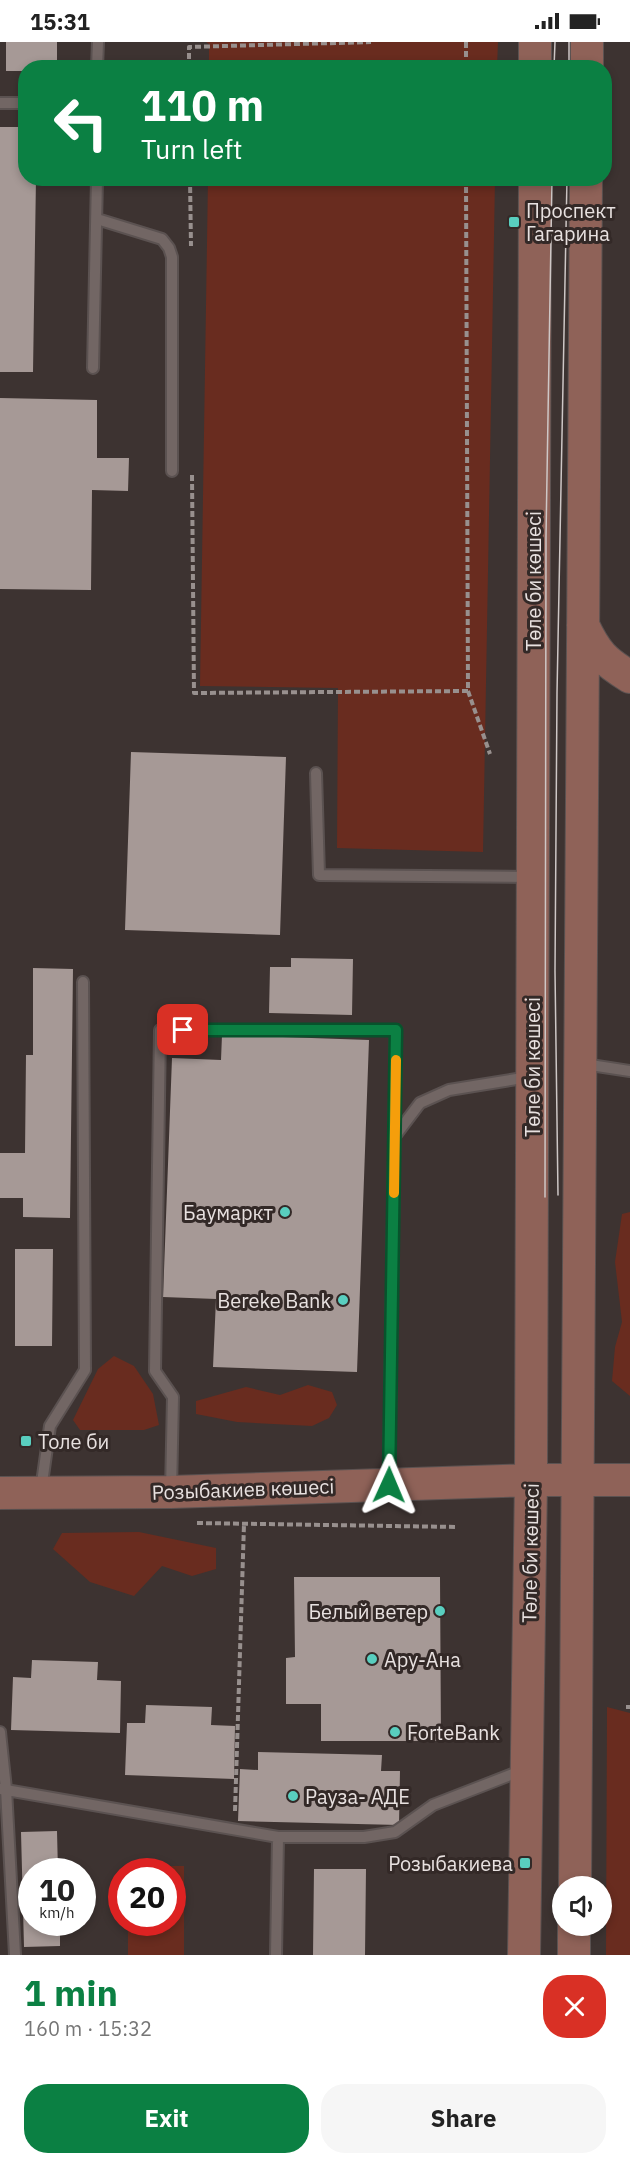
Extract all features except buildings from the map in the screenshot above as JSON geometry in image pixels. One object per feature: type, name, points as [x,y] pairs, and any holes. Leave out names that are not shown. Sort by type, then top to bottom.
[{"type":"main road","points":[[535,42],[535,60]]},
{"type":"main road","points":[[587,42],[587,60]]},
{"type":"main road","name":"Төле би көшесі","points":[[524,1955],[531,1480],[535,186]]},
{"type":"main road","points":[[575,1876],[586,186]]},
{"type":"main road","points":[[583,626],[594,649],[610,665],[630,677]]},
{"type":"main road","points":[[531,1197],[538,1213],[547,1223],[557,1225],[564,1222],[579,1205]]},
{"type":"main road","name":"Розыбакиев көшесі","points":[[0,1492],[246,1490],[531,1480],[630,1480]]},
{"type":"main road","points":[[526,1821],[530,1807],[536,1802],[549,1800],[555,1803],[575,1827]]},
{"type":"main road","points":[[574,1936],[574,1955]]},
{"type":"lane","points":[[97,60],[98,42]]},
{"type":"lane","points":[[0,103],[18,103]]},
{"type":"lane","points":[[93,368],[97,186]]},
{"type":"lane","points":[[97,219],[162,239],[170,248],[172,257],[172,471]]},
{"type":"lane","points":[[316,773],[319,875],[532,877]]},
{"type":"lane","points":[[41,1493],[50,1426],[85,1370],[83,982]]},
{"type":"lane","points":[[171,1491],[173,1397],[155,1371],[160,1030],[396,1030],[389,1485]]},
{"type":"lane","points":[[581,1064],[630,1071]]},
{"type":"lane","points":[[395,1136],[420,1103],[449,1090],[532,1077]]},
{"type":"lane","points":[[0,1732],[15,1955]]},
{"type":"lane","points":[[3,1789],[278,1837],[364,1837],[394,1832],[433,1805],[526,1769]]},
{"type":"lane","points":[[276,1955],[278,1837]]},
{"type":"path","points":[[189,60],[189,47],[371,42]]},
{"type":"path","points":[[466,42],[466,60]]},
{"type":"path","points":[[190,186],[190,250]]},
{"type":"path","points":[[466,186],[468,691],[490,754]]},
{"type":"path","points":[[192,465],[194,693],[468,691]]},
{"type":"path","points":[[234,1830],[246,1490]]},
{"type":"path","points":[[186,1523],[458,1527]]},
{"type":"shaded area","points":[[206,42],[498,42],[497,60],[209,60],[209,44]]},
{"type":"shaded area","points":[[208,186],[495,186],[483,852],[337,848],[338,688],[200,686]]},
{"type":"shaded area","points":[[630,1212],[630,1396],[612,1381],[615,1347],[622,1322],[615,1262],[622,1214]]},
{"type":"shaded area","points":[[114,1356],[134,1366],[153,1394],[159,1425],[144,1430],[80,1430],[73,1420],[98,1369]]},
{"type":"shaded area","points":[[308,1385],[332,1392],[337,1405],[329,1418],[312,1426],[237,1422],[196,1414],[196,1401],[246,1387],[280,1395]]},
{"type":"shaded area","points":[[139,1532],[216,1548],[216,1569],[192,1576],[162,1566],[134,1596],[90,1582],[53,1549],[62,1533]]},
{"type":"shaded area","points":[[607,1707],[630,1713],[630,1955],[606,1955],[606,1936],[612,1936],[612,1876],[606,1876]]},
{"type":"shaded area","points":[[128,1936],[184,1936],[184,1955],[128,1955]]},
{"type":"tram line","points":[[554,60],[555,42]]},
{"type":"tram line","points":[[569,42],[569,60]]},
{"type":"tram line","points":[[545,1197],[546,536],[552,186]]},
{"type":"tram line","points":[[558,1195],[555,971],[557,693],[567,186]]},
{"type":"slow traffic","points":[[394,1193],[396,1060]]},
{"type":"place","name":"Проспект Гагарина","points":[[514,222]]},
{"type":"place","name":"Баумаркт","points":[[285,1212]]},
{"type":"place","name":"Bereke Bank","points":[[343,1300]]},
{"type":"place","name":"Толе би","points":[[26,1441]]},
{"type":"place","name":"Белый ветер","points":[[440,1611]]},
{"type":"place","name":"Ару-Ана","points":[[372,1659]]},
{"type":"place","name":"ForteBank","points":[[395,1732]]},
{"type":"place","name":"Рауза- АДЕ","points":[[293,1796]]},
{"type":"place","name":"Розыбакиева","points":[[525,1863]]},
{"type":"route","points":[[183,1030],[396,1030],[389,1485]]}]
